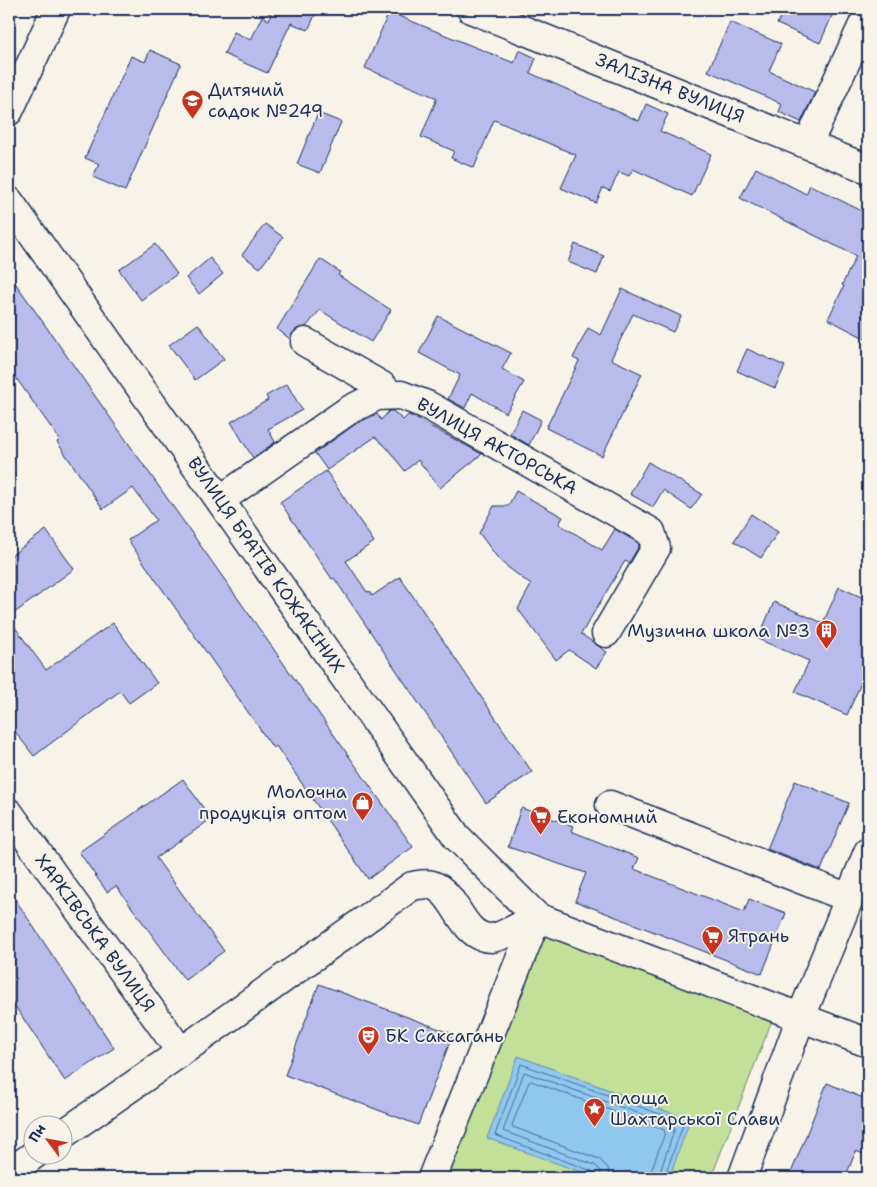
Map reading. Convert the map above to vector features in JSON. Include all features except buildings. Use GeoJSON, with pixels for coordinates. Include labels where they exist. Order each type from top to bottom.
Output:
{"type":"FeatureCollection","features":[{"type":"Feature","properties":{"kind":"street"},"geometry":{"type":"LineString","coordinates":[[9,111],[56,9]]}},
{"type":"Feature","properties":{"kind":"street","name":"ЗАЛІЗНА ВУЛИЦЯ"},"geometry":{"type":"LineString","coordinates":[[471,9],[868,169]]}},
{"type":"Feature","properties":{"kind":"street"},"geometry":{"type":"LineString","coordinates":[[808,144],[868,14]]}},
{"type":"Feature","properties":{"kind":"street","name":"ВУЛИЦЯ БРАТІВ КОЖАКІНИХ"},"geometry":{"type":"LineString","coordinates":[[9,200],[457,837],[537,918]]}},
{"type":"Feature","properties":{"kind":"street"},"geometry":{"type":"LineString","coordinates":[[305,342],[382,386],[391,395]]}},
{"type":"Feature","properties":{"kind":"street","name":"ВУЛИЦЯ АКТОРСЬКА"},"geometry":{"type":"LineString","coordinates":[[220,500],[349,410],[377,396],[401,395],[427,405],[651,532],[656,548],[606,633]]}},
{"type":"Feature","properties":{"kind":"street"},"geometry":{"type":"LineString","coordinates":[[610,805],[849,898]]}},
{"type":"Feature","properties":{"kind":"street","name":"ХАРКІВСЬКА ВУЛИЦЯ"},"geometry":{"type":"LineString","coordinates":[[9,813],[181,1052]]}},
{"type":"Feature","properties":{"kind":"street"},"geometry":{"type":"LineString","coordinates":[[742,1178],[801,1017],[868,852]]}},
{"type":"Feature","properties":{"kind":"street"},"geometry":{"type":"LineString","coordinates":[[72,1128],[412,886],[424,884],[442,891],[471,929],[479,935],[491,938],[504,934],[537,918],[868,1043]]}},
{"type":"Feature","properties":{"kind":"street"},"geometry":{"type":"LineString","coordinates":[[432,1178],[537,918]]}},
{"type":"Feature","properties":{"kind":"street"},"geometry":{"type":"LineString","coordinates":[[9,1173],[22,1164]]}},
{"type":"Feature","properties":{"kind":"green space"},"geometry":{"type":"Polygon","coordinates":[[[539,924],[774,1015],[711,1178],[441,1178],[539,924]]]}},
{"type":"Feature","properties":{"kind":"water"},"geometry":{"type":"Polygon","coordinates":[[[518,1056],[690,1120],[669,1178],[597,1178],[487,1138],[518,1056]]]}},
{"type":"Feature","properties":{"kind":"place","name":"Дитячий садок №249"},"geometry":{"type":"Point","coordinates":[192,119]}},
{"type":"Feature","properties":{"kind":"place","name":"Музична школа №3"},"geometry":{"type":"Point","coordinates":[826,650]}},
{"type":"Feature","properties":{"kind":"place","name":"Молочна продукція оптом"},"geometry":{"type":"Point","coordinates":[363,821]}},
{"type":"Feature","properties":{"kind":"place","name":"Економний"},"geometry":{"type":"Point","coordinates":[541,836]}},
{"type":"Feature","properties":{"kind":"place","name":"Ятрань"},"geometry":{"type":"Point","coordinates":[712,955]}},
{"type":"Feature","properties":{"kind":"place","name":"БК Саксагань"},"geometry":{"type":"Point","coordinates":[369,1055]}},
{"type":"Feature","properties":{"kind":"place","name":"площа Шахтарської Слави"},"geometry":{"type":"Point","coordinates":[594,1127]}}]}
